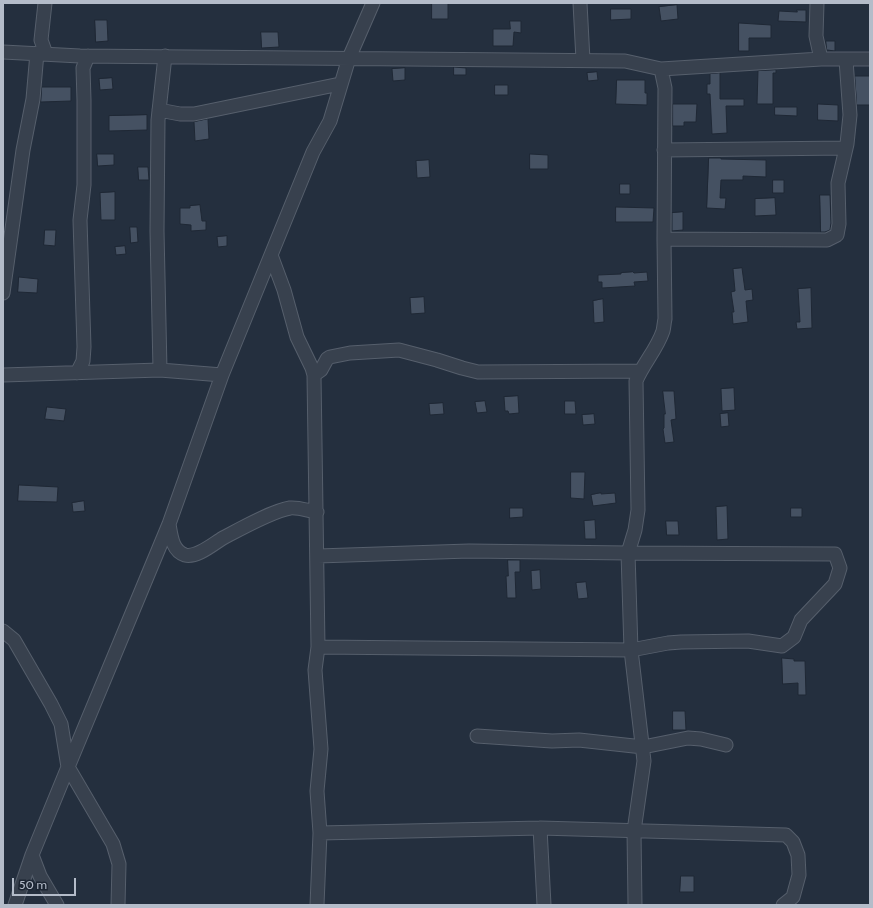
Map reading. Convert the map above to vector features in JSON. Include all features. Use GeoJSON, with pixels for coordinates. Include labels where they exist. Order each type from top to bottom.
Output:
{"type":"FeatureCollection","features":[{"type":"Feature","properties":{"kind":"street"},"geometry":{"type":"LineString","coordinates":[[3,293],[23,150],[33,99],[37,53],[45,3]]}},
{"type":"Feature","properties":{"kind":"street"},"geometry":{"type":"LineString","coordinates":[[15,905],[32,855],[170,524],[222,375],[313,152],[330,121],[349,58],[373,3]]}},
{"type":"Feature","properties":{"kind":"street"},"geometry":{"type":"LineString","coordinates":[[580,3],[583,60]]}},
{"type":"Feature","properties":{"kind":"street"},"geometry":{"type":"LineString","coordinates":[[817,3],[816,36],[821,59]]}},
{"type":"Feature","properties":{"kind":"street"},"geometry":{"type":"LineString","coordinates":[[3,52],[88,56],[625,61],[661,69],[821,59],[870,59]]}},
{"type":"Feature","properties":{"kind":"street"},"geometry":{"type":"LineString","coordinates":[[73,55],[82,68]]}},
{"type":"Feature","properties":{"kind":"street"},"geometry":{"type":"LineString","coordinates":[[77,373],[83,361],[84,347],[80,220],[84,185],[84,100],[82,68],[88,56]]}},
{"type":"Feature","properties":{"kind":"street"},"geometry":{"type":"LineString","coordinates":[[160,370],[157,231],[159,110],[165,56]]}},
{"type":"Feature","properties":{"kind":"street"},"geometry":{"type":"LineString","coordinates":[[664,239],[827,240],[837,235],[839,224],[838,183],[846,148],[850,115],[846,60]]}},
{"type":"Feature","properties":{"kind":"street"},"geometry":{"type":"LineString","coordinates":[[665,88],[678,68]]}},
{"type":"Feature","properties":{"kind":"street"},"geometry":{"type":"LineString","coordinates":[[635,905],[634,831],[644,762],[631,650],[628,553],[635,530],[638,510],[636,381],[640,371],[648,360],[663,331],[665,319],[665,88],[661,69]]}},
{"type":"Feature","properties":{"kind":"street"},"geometry":{"type":"LineString","coordinates":[[159,110],[180,114],[194,114],[340,84]]}},
{"type":"Feature","properties":{"kind":"street"},"geometry":{"type":"LineString","coordinates":[[664,150],[846,148]]}},
{"type":"Feature","properties":{"kind":"street"},"geometry":{"type":"LineString","coordinates":[[271,255],[284,290],[297,337],[314,375],[318,556],[318,647],[315,670],[321,749],[317,791],[320,833],[316,905]]}},
{"type":"Feature","properties":{"kind":"street"},"geometry":{"type":"LineString","coordinates":[[314,375],[321,370],[327,359],[330,357],[350,353],[399,350],[478,372],[640,371]]}},
{"type":"Feature","properties":{"kind":"street"},"geometry":{"type":"LineString","coordinates":[[5,373],[77,373],[160,370],[222,375]]}},
{"type":"Feature","properties":{"kind":"street"},"geometry":{"type":"LineString","coordinates":[[170,524],[172,541],[178,552],[186,555],[197,554],[278,511],[291,508],[317,512]]}},
{"type":"Feature","properties":{"kind":"street"},"geometry":{"type":"LineString","coordinates":[[318,556],[469,551],[835,554],[840,568],[835,584],[801,620],[794,637],[782,646],[748,641],[681,642],[631,650],[318,647]]}},
{"type":"Feature","properties":{"kind":"street"},"geometry":{"type":"LineString","coordinates":[[3,631],[14,640],[51,704],[61,724],[68,767],[113,844],[119,864],[118,905]]}},
{"type":"Feature","properties":{"kind":"street"},"geometry":{"type":"LineString","coordinates":[[477,736],[552,741],[579,740],[643,747],[688,738],[701,739],[726,746]]}},
{"type":"Feature","properties":{"kind":"street"},"geometry":{"type":"LineString","coordinates":[[320,833],[540,828],[786,835],[793,842],[798,855],[799,875],[793,897],[783,905]]}},
{"type":"Feature","properties":{"kind":"street"},"geometry":{"type":"LineString","coordinates":[[540,828],[544,905]]}},
{"type":"Feature","properties":{"kind":"street"},"geometry":{"type":"LineString","coordinates":[[32,855],[40,876],[57,905]]}},
{"type":"Feature","properties":{"kind":"building"},"geometry":{"type":"Polygon","coordinates":[[[432,3],[448,3],[448,19],[432,19],[432,3]]]}},
{"type":"Feature","properties":{"kind":"building"},"geometry":{"type":"Polygon","coordinates":[[[677,5],[678,19],[661,21],[659,7],[677,5]]]}},
{"type":"Feature","properties":{"kind":"building"},"geometry":{"type":"Polygon","coordinates":[[[611,9],[631,9],[631,19],[611,20],[611,9]]]}},
{"type":"Feature","properties":{"kind":"building"},"geometry":{"type":"Polygon","coordinates":[[[797,10],[806,10],[806,22],[778,21],[779,11],[797,12],[797,10]]]}},
{"type":"Feature","properties":{"kind":"building"},"geometry":{"type":"Polygon","coordinates":[[[95,20],[107,20],[108,41],[96,42],[95,20]]]}},
{"type":"Feature","properties":{"kind":"building"},"geometry":{"type":"Polygon","coordinates":[[[510,21],[521,21],[521,33],[514,32],[513,46],[493,46],[493,29],[510,29],[510,21]]]}},
{"type":"Feature","properties":{"kind":"building"},"geometry":{"type":"Polygon","coordinates":[[[739,23],[771,25],[771,38],[749,38],[749,51],[739,51],[739,23]]]}},
{"type":"Feature","properties":{"kind":"building"},"geometry":{"type":"Polygon","coordinates":[[[261,32],[278,32],[279,47],[262,48],[261,32]]]}},
{"type":"Feature","properties":{"kind":"building"},"geometry":{"type":"Polygon","coordinates":[[[826,41],[835,41],[835,51],[827,50],[826,41]]]}},
{"type":"Feature","properties":{"kind":"building"},"geometry":{"type":"Polygon","coordinates":[[[454,67],[466,68],[466,75],[454,75],[454,67]]]}},
{"type":"Feature","properties":{"kind":"building"},"geometry":{"type":"Polygon","coordinates":[[[405,68],[405,80],[393,81],[392,69],[405,68]]]}},
{"type":"Feature","properties":{"kind":"building"},"geometry":{"type":"Polygon","coordinates":[[[776,70],[776,73],[773,73],[773,104],[757,104],[758,71],[776,70]]]}},
{"type":"Feature","properties":{"kind":"building"},"geometry":{"type":"Polygon","coordinates":[[[597,72],[598,80],[588,81],[587,73],[597,72]]]}},
{"type":"Feature","properties":{"kind":"building"},"geometry":{"type":"Polygon","coordinates":[[[720,73],[720,99],[744,99],[744,106],[726,106],[727,133],[712,134],[710,94],[707,94],[707,84],[710,84],[710,74],[720,73]]]}},
{"type":"Feature","properties":{"kind":"building"},"geometry":{"type":"Polygon","coordinates":[[[855,76],[870,76],[870,105],[857,105],[855,76]]]}},
{"type":"Feature","properties":{"kind":"building"},"geometry":{"type":"Polygon","coordinates":[[[112,78],[113,89],[100,90],[99,79],[112,78]]]}},
{"type":"Feature","properties":{"kind":"building"},"geometry":{"type":"Polygon","coordinates":[[[617,80],[645,80],[647,105],[616,104],[617,80]]]}},
{"type":"Feature","properties":{"kind":"building"},"geometry":{"type":"Polygon","coordinates":[[[495,85],[508,85],[508,95],[495,95],[495,85]]]}},
{"type":"Feature","properties":{"kind":"building"},"geometry":{"type":"Polygon","coordinates":[[[42,87],[71,87],[71,101],[41,102],[42,87]]]}},
{"type":"Feature","properties":{"kind":"building"},"geometry":{"type":"Polygon","coordinates":[[[673,104],[697,104],[696,122],[684,122],[684,126],[673,126],[673,104]]]}},
{"type":"Feature","properties":{"kind":"building"},"geometry":{"type":"Polygon","coordinates":[[[818,104],[838,105],[838,121],[818,120],[818,104]]]}},
{"type":"Feature","properties":{"kind":"building"},"geometry":{"type":"Polygon","coordinates":[[[775,107],[797,107],[797,116],[775,115],[775,107]]]}},
{"type":"Feature","properties":{"kind":"building"},"geometry":{"type":"Polygon","coordinates":[[[147,115],[147,130],[109,131],[109,116],[147,115]]]}},
{"type":"Feature","properties":{"kind":"building"},"geometry":{"type":"Polygon","coordinates":[[[208,119],[209,139],[195,141],[194,122],[208,119]]]}},
{"type":"Feature","properties":{"kind":"building"},"geometry":{"type":"Polygon","coordinates":[[[97,154],[114,154],[114,165],[98,166],[97,154]]]}},
{"type":"Feature","properties":{"kind":"building"},"geometry":{"type":"Polygon","coordinates":[[[530,154],[548,155],[548,169],[530,169],[530,154]]]}},
{"type":"Feature","properties":{"kind":"building"},"geometry":{"type":"Polygon","coordinates":[[[709,158],[766,160],[766,177],[743,176],[743,180],[721,180],[720,198],[726,198],[725,209],[707,208],[709,158]]]}},
{"type":"Feature","properties":{"kind":"building"},"geometry":{"type":"Polygon","coordinates":[[[429,160],[430,177],[417,178],[416,161],[429,160]]]}},
{"type":"Feature","properties":{"kind":"building"},"geometry":{"type":"Polygon","coordinates":[[[138,167],[148,167],[149,180],[139,180],[138,167]]]}},
{"type":"Feature","properties":{"kind":"building"},"geometry":{"type":"Polygon","coordinates":[[[773,180],[784,180],[784,193],[773,193],[773,180]]]}},
{"type":"Feature","properties":{"kind":"building"},"geometry":{"type":"Polygon","coordinates":[[[620,184],[630,184],[630,194],[620,194],[620,184]]]}},
{"type":"Feature","properties":{"kind":"building"},"geometry":{"type":"Polygon","coordinates":[[[115,192],[115,220],[101,220],[100,193],[115,192]]]}},
{"type":"Feature","properties":{"kind":"building"},"geometry":{"type":"Polygon","coordinates":[[[820,195],[830,195],[831,223],[830,230],[825,232],[821,232],[820,195]]]}},
{"type":"Feature","properties":{"kind":"building"},"geometry":{"type":"Polygon","coordinates":[[[775,198],[776,215],[755,216],[755,199],[775,198]]]}},
{"type":"Feature","properties":{"kind":"building"},"geometry":{"type":"Polygon","coordinates":[[[200,205],[202,221],[206,221],[206,230],[191,231],[191,225],[180,224],[180,208],[190,208],[190,206],[200,205]]]}},
{"type":"Feature","properties":{"kind":"building"},"geometry":{"type":"Polygon","coordinates":[[[616,207],[654,208],[653,222],[616,222],[616,207]]]}},
{"type":"Feature","properties":{"kind":"building"},"geometry":{"type":"Polygon","coordinates":[[[683,212],[683,230],[672,231],[672,213],[683,212]]]}},
{"type":"Feature","properties":{"kind":"building"},"geometry":{"type":"Polygon","coordinates":[[[130,227],[137,227],[138,242],[131,243],[130,227]]]}},
{"type":"Feature","properties":{"kind":"building"},"geometry":{"type":"Polygon","coordinates":[[[45,230],[56,230],[55,246],[44,245],[45,230]]]}},
{"type":"Feature","properties":{"kind":"building"},"geometry":{"type":"Polygon","coordinates":[[[227,236],[227,246],[218,247],[217,237],[227,236]]]}},
{"type":"Feature","properties":{"kind":"building"},"geometry":{"type":"Polygon","coordinates":[[[125,246],[126,254],[116,255],[115,247],[125,246]]]}},
{"type":"Feature","properties":{"kind":"building"},"geometry":{"type":"Polygon","coordinates":[[[742,268],[745,290],[752,289],[753,300],[746,301],[748,322],[733,324],[732,312],[734,312],[731,292],[735,291],[733,269],[742,268]]]}},
{"type":"Feature","properties":{"kind":"building"},"geometry":{"type":"Polygon","coordinates":[[[647,272],[648,281],[634,282],[635,286],[602,288],[602,282],[598,282],[598,275],[647,272]]]}},
{"type":"Feature","properties":{"kind":"building"},"geometry":{"type":"Polygon","coordinates":[[[19,277],[38,279],[37,293],[18,292],[19,277]]]}},
{"type":"Feature","properties":{"kind":"building"},"geometry":{"type":"Polygon","coordinates":[[[811,288],[812,328],[797,329],[796,322],[800,322],[798,289],[811,288]]]}},
{"type":"Feature","properties":{"kind":"building"},"geometry":{"type":"Polygon","coordinates":[[[424,297],[425,313],[411,314],[410,298],[424,297]]]}},
{"type":"Feature","properties":{"kind":"building"},"geometry":{"type":"Polygon","coordinates":[[[603,299],[604,322],[594,323],[593,301],[603,299]]]}},
{"type":"Feature","properties":{"kind":"building"},"geometry":{"type":"Polygon","coordinates":[[[734,388],[735,410],[722,411],[721,389],[734,388]]]}},
{"type":"Feature","properties":{"kind":"building"},"geometry":{"type":"Polygon","coordinates":[[[663,391],[674,391],[676,419],[671,420],[674,442],[665,443],[663,429],[665,414],[663,391]]]}},
{"type":"Feature","properties":{"kind":"building"},"geometry":{"type":"Polygon","coordinates":[[[518,396],[519,413],[509,414],[508,411],[505,411],[504,397],[518,396]]]}},
{"type":"Feature","properties":{"kind":"building"},"geometry":{"type":"Polygon","coordinates":[[[485,401],[487,412],[477,413],[475,402],[485,401]]]}},
{"type":"Feature","properties":{"kind":"building"},"geometry":{"type":"Polygon","coordinates":[[[565,401],[575,401],[576,414],[565,414],[565,401]]]}},
{"type":"Feature","properties":{"kind":"building"},"geometry":{"type":"Polygon","coordinates":[[[443,403],[444,414],[430,415],[429,404],[443,403]]]}},
{"type":"Feature","properties":{"kind":"building"},"geometry":{"type":"Polygon","coordinates":[[[47,407],[66,409],[64,421],[45,419],[47,407]]]}},
{"type":"Feature","properties":{"kind":"building"},"geometry":{"type":"Polygon","coordinates":[[[728,413],[729,426],[721,427],[720,414],[728,413]]]}},
{"type":"Feature","properties":{"kind":"building"},"geometry":{"type":"Polygon","coordinates":[[[594,414],[595,424],[583,425],[582,415],[594,414]]]}},
{"type":"Feature","properties":{"kind":"building"},"geometry":{"type":"Polygon","coordinates":[[[571,472],[585,472],[584,499],[571,498],[571,472]]]}},
{"type":"Feature","properties":{"kind":"building"},"geometry":{"type":"Polygon","coordinates":[[[19,485],[58,487],[57,502],[18,501],[19,485]]]}},
{"type":"Feature","properties":{"kind":"building"},"geometry":{"type":"Polygon","coordinates":[[[615,493],[616,503],[593,506],[591,495],[615,493]]]}},
{"type":"Feature","properties":{"kind":"building"},"geometry":{"type":"Polygon","coordinates":[[[84,501],[85,511],[73,512],[72,503],[84,501]]]}},
{"type":"Feature","properties":{"kind":"building"},"geometry":{"type":"Polygon","coordinates":[[[727,506],[728,539],[717,540],[716,507],[727,506]]]}},
{"type":"Feature","properties":{"kind":"building"},"geometry":{"type":"Polygon","coordinates":[[[510,508],[523,508],[523,517],[510,518],[510,508]]]}},
{"type":"Feature","properties":{"kind":"building"},"geometry":{"type":"Polygon","coordinates":[[[791,508],[802,508],[802,517],[791,517],[791,508]]]}},
{"type":"Feature","properties":{"kind":"building"},"geometry":{"type":"Polygon","coordinates":[[[595,520],[596,539],[585,539],[584,521],[595,520]]]}},
{"type":"Feature","properties":{"kind":"building"},"geometry":{"type":"Polygon","coordinates":[[[666,521],[678,521],[679,535],[667,535],[666,521]]]}},
{"type":"Feature","properties":{"kind":"building"},"geometry":{"type":"Polygon","coordinates":[[[508,560],[520,560],[520,572],[515,572],[516,598],[507,598],[506,576],[508,576],[508,560]]]}},
{"type":"Feature","properties":{"kind":"building"},"geometry":{"type":"Polygon","coordinates":[[[540,570],[541,589],[532,590],[531,571],[540,570]]]}},
{"type":"Feature","properties":{"kind":"building"},"geometry":{"type":"Polygon","coordinates":[[[586,582],[588,598],[578,599],[576,583],[586,582]]]}},
{"type":"Feature","properties":{"kind":"building"},"geometry":{"type":"Polygon","coordinates":[[[782,658],[794,659],[794,661],[805,661],[806,695],[798,695],[798,683],[783,684],[782,658]]]}},
{"type":"Feature","properties":{"kind":"building"},"geometry":{"type":"Polygon","coordinates":[[[673,711],[685,711],[686,730],[673,730],[673,711]]]}},
{"type":"Feature","properties":{"kind":"building"},"geometry":{"type":"Polygon","coordinates":[[[681,876],[694,876],[694,892],[680,892],[681,876]]]}}]}
